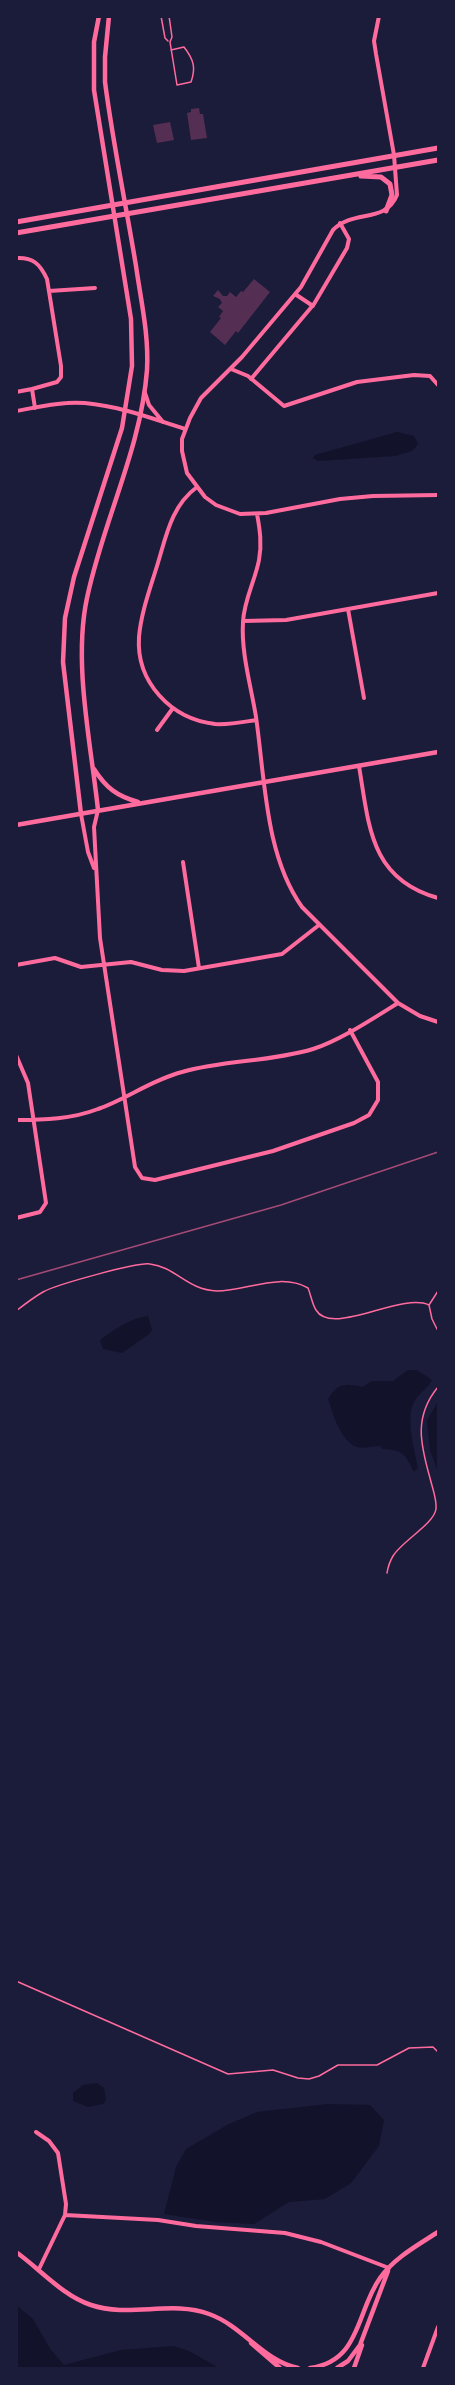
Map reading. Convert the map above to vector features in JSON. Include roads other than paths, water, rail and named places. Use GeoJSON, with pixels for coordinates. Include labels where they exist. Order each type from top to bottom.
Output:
{"type":"FeatureCollection","features":[{"type":"Feature","properties":{"kind":"main road"},"geometry":{"type":"LineString","coordinates":[[16,222],[438,148]]}},
{"type":"Feature","properties":{"kind":"main road"},"geometry":{"type":"LineString","coordinates":[[16,233],[438,160]]}},
{"type":"Feature","properties":{"kind":"main road"},"geometry":{"type":"LineString","coordinates":[[350,176],[381,177],[388,182],[392,195],[386,211]]}},
{"type":"Feature","properties":{"kind":"street"},"geometry":{"type":"LineString","coordinates":[[95,871],[88,852],[81,814],[63,662],[65,618],[74,577],[126,412],[132,366],[131,319],[94,90],[94,42],[99,16]]}},
{"type":"Feature","properties":{"kind":"street"},"geometry":{"type":"LineString","coordinates":[[109,16],[105,82],[145,317],[147,369],[141,416],[95,568],[82,627],[82,667],[98,810],[94,826],[97,852],[95,871],[104,965],[135,1167],[142,1178],[155,1180],[273,1151],[362,1120],[374,1108],[379,1091],[374,1074],[350,1030]]}},
{"type":"Feature","properties":{"kind":"street"},"geometry":{"type":"LineString","coordinates":[[379,16],[374,41],[394,155],[397,195],[386,211],[340,223],[327,239],[295,294],[231,369],[201,398],[185,429],[182,451],[187,472],[206,497],[227,510],[240,514],[257,514],[360,497],[438,495]]}},
{"type":"Feature","properties":{"kind":"street"},"geometry":{"type":"LineString","coordinates":[[252,379],[313,306],[347,248],[349,239],[340,223]]}},
{"type":"Feature","properties":{"kind":"street"},"geometry":{"type":"LineString","coordinates":[[16,258],[30,258],[41,266],[49,291],[62,373],[57,382],[16,392]]}},
{"type":"Feature","properties":{"kind":"street"},"geometry":{"type":"LineString","coordinates":[[49,291],[95,288]]}},
{"type":"Feature","properties":{"kind":"street"},"geometry":{"type":"LineString","coordinates":[[295,294],[313,306]]}},
{"type":"Feature","properties":{"kind":"street"},"geometry":{"type":"LineString","coordinates":[[231,369],[252,379],[284,406],[357,382],[414,375],[430,376],[438,385]]}},
{"type":"Feature","properties":{"kind":"street"},"geometry":{"type":"LineString","coordinates":[[32,389],[35,408]]}},
{"type":"Feature","properties":{"kind":"street"},"geometry":{"type":"LineString","coordinates":[[144,392],[149,405],[164,422]]}},
{"type":"Feature","properties":{"kind":"street"},"geometry":{"type":"LineString","coordinates":[[16,411],[80,403],[126,412],[185,429]]}},
{"type":"Feature","properties":{"kind":"street"},"geometry":{"type":"LineString","coordinates":[[197,487],[187,494],[175,511],[149,593],[139,636],[142,666],[156,692],[173,708],[191,718],[215,724],[256,720]]}},
{"type":"Feature","properties":{"kind":"street"},"geometry":{"type":"LineString","coordinates":[[257,514],[261,544],[259,561],[244,607],[243,621],[245,649],[265,782],[280,865],[293,894],[319,926],[398,1003],[420,1016],[438,1022]]}},
{"type":"Feature","properties":{"kind":"street"},"geometry":{"type":"LineString","coordinates":[[243,621],[272,622],[438,593]]}},
{"type":"Feature","properties":{"kind":"street"},"geometry":{"type":"LineString","coordinates":[[348,609],[364,698]]}},
{"type":"Feature","properties":{"kind":"street"},"geometry":{"type":"LineString","coordinates":[[157,730],[173,708]]}},
{"type":"Feature","properties":{"kind":"street"},"geometry":{"type":"LineString","coordinates":[[16,825],[438,752]]}},
{"type":"Feature","properties":{"kind":"street"},"geometry":{"type":"LineString","coordinates":[[359,766],[371,833],[381,858],[398,879],[412,888],[438,898]]}},
{"type":"Feature","properties":{"kind":"street"},"geometry":{"type":"LineString","coordinates":[[93,768],[107,788],[120,797],[141,803]]}},
{"type":"Feature","properties":{"kind":"street"},"geometry":{"type":"LineString","coordinates":[[183,862],[199,968]]}},
{"type":"Feature","properties":{"kind":"street"},"geometry":{"type":"LineString","coordinates":[[16,965],[55,958],[81,968],[130,962],[173,972],[282,954],[292,949],[319,926]]}},
{"type":"Feature","properties":{"kind":"street"},"geometry":{"type":"LineString","coordinates":[[16,1120],[81,1115],[143,1086],[182,1072],[313,1049],[398,1003]]}},
{"type":"Feature","properties":{"kind":"street"},"geometry":{"type":"LineString","coordinates":[[16,1055],[25,1074],[46,1197],[46,1203],[40,1212],[16,1218]]}},
{"type":"Feature","properties":{"kind":"street"},"geometry":{"type":"LineString","coordinates":[[36,2132],[49,2141],[58,2152],[66,2204],[65,2215],[39,2269]]}},
{"type":"Feature","properties":{"kind":"street"},"geometry":{"type":"LineString","coordinates":[[65,2215],[158,2220],[196,2226],[285,2233],[321,2242],[389,2268]]}},
{"type":"Feature","properties":{"kind":"street"},"geometry":{"type":"LineString","coordinates":[[327,2366],[350,2344],[375,2286],[389,2268],[403,2255],[438,2232]]}},
{"type":"Feature","properties":{"kind":"street"},"geometry":{"type":"LineString","coordinates":[[16,2252],[72,2296],[92,2306],[120,2309],[195,2310],[221,2319],[280,2363],[298,2368]]}},
{"type":"Feature","properties":{"kind":"street"},"geometry":{"type":"LineString","coordinates":[[354,2368],[389,2268]]}},
{"type":"Feature","properties":{"kind":"street"},"geometry":{"type":"LineString","coordinates":[[423,2368],[438,2327]]}},
{"type":"Feature","properties":{"kind":"street"},"geometry":{"type":"LineString","coordinates":[[310,2368],[327,2366],[335,2368],[354,2354],[365,2334]]}},
{"type":"Feature","properties":{"kind":"street"},"geometry":{"type":"LineString","coordinates":[[249,2341],[256,2350],[280,2368]]}},
{"type":"Feature","properties":{"kind":"lane"},"geometry":{"type":"LineString","coordinates":[[161,16],[165,38],[170,42]]}},
{"type":"Feature","properties":{"kind":"lane"},"geometry":{"type":"LineString","coordinates":[[169,16],[172,37],[170,42],[171,50],[177,85],[191,82],[195,64],[192,57],[184,47],[171,50]]}},
{"type":"Feature","properties":{"kind":"railway"},"geometry":{"type":"LineString","coordinates":[[16,1280],[281,1205],[438,1152]]}}]}
